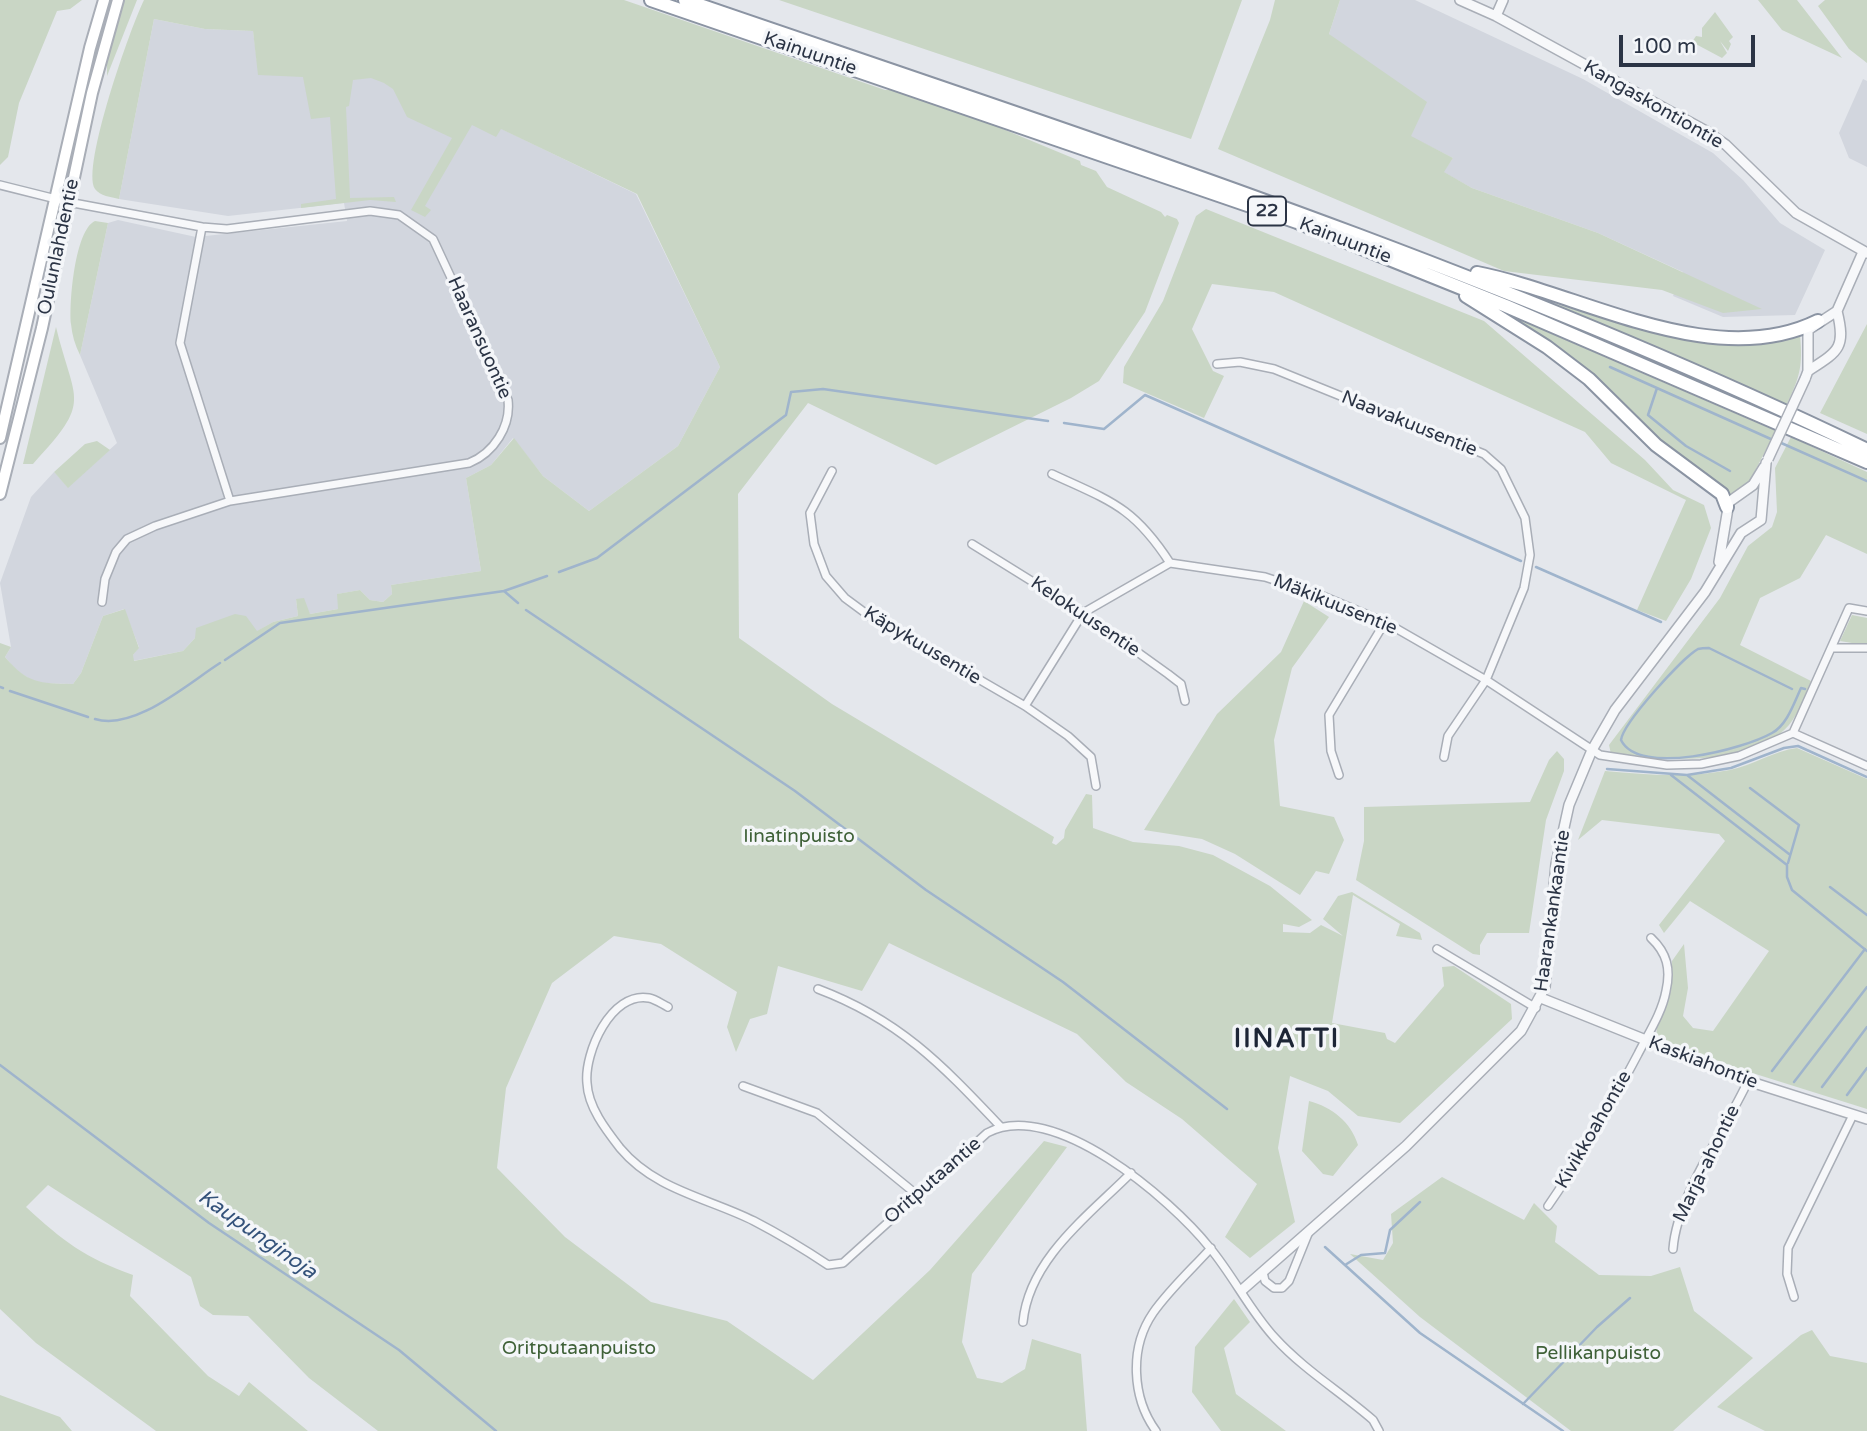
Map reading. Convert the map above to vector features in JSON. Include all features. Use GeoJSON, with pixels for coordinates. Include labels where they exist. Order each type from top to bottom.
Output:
{"type":"FeatureCollection","features":[{"type":"Feature","properties":{"kind":"highway","name":"Kainuuntie"},"geometry":{"type":"LineString","coordinates":[[652,0],[1174,178],[1438,272],[1508,291],[1867,450]]}},
{"type":"Feature","properties":{"kind":"highway","name":"Kainuuntie"},"geometry":{"type":"LineString","coordinates":[[685,0],[1187,171],[1438,272],[1867,462]]}},
{"type":"Feature","properties":{"kind":"highway"},"geometry":{"type":"LineString","coordinates":[[1438,272],[1495,277],[1609,315],[1678,330],[1739,338],[1766,338],[1794,333],[1818,321]]}},
{"type":"Feature","properties":{"kind":"highway"},"geometry":{"type":"LineString","coordinates":[[1438,272],[1589,379],[1656,445],[1722,494],[1728,512]]}},
{"type":"Feature","properties":{"kind":"main road","name":"Oulunlahdentie"},"geometry":{"type":"LineString","coordinates":[[0,438],[104,0]]}},
{"type":"Feature","properties":{"kind":"main road","name":"Oulunlahdentie"},"geometry":{"type":"LineString","coordinates":[[0,494],[30,376],[92,93],[118,0]]}},
{"type":"Feature","properties":{"kind":"street","name":"Kangaskontiontie"},"geometry":{"type":"LineString","coordinates":[[1460,0],[1496,16],[1706,131],[1753,170],[1796,213],[1865,253]]}},
{"type":"Feature","properties":{"kind":"street"},"geometry":{"type":"LineString","coordinates":[[1496,16],[1503,0]]}},
{"type":"Feature","properties":{"kind":"street","name":"Haaransuontie"},"geometry":{"type":"LineString","coordinates":[[0,185],[68,202],[202,227],[227,229],[370,211],[385,211],[411,221],[433,239],[506,391],[509,408],[506,425],[480,459],[469,463],[230,501],[127,538],[110,563],[102,602]]}},
{"type":"Feature","properties":{"kind":"street"},"geometry":{"type":"LineString","coordinates":[[202,227],[180,343],[230,501]]}},
{"type":"Feature","properties":{"kind":"street"},"geometry":{"type":"LineString","coordinates":[[1818,321],[1837,311],[1865,253]]}},
{"type":"Feature","properties":{"kind":"street"},"geometry":{"type":"LineString","coordinates":[[1837,311],[1841,329]]}},
{"type":"Feature","properties":{"kind":"street"},"geometry":{"type":"LineString","coordinates":[[1818,321],[1831,320],[1841,329]]}},
{"type":"Feature","properties":{"kind":"street","name":"Haarankankaantie"},"geometry":{"type":"LineString","coordinates":[[1716,574],[1728,512],[1734,497],[1753,485],[1767,461],[1806,375],[1808,330],[1818,321]]}},
{"type":"Feature","properties":{"kind":"street","name":"Haarankankaantie"},"geometry":{"type":"LineString","coordinates":[[1806,375],[1838,348],[1843,338],[1841,329]]}},
{"type":"Feature","properties":{"kind":"street","name":"Naavakuusentie"},"geometry":{"type":"LineString","coordinates":[[1217,365],[1240,362],[1274,369],[1484,454],[1502,469],[1525,518],[1530,555],[1524,588],[1486,680],[1448,736],[1444,757]]}},
{"type":"Feature","properties":{"kind":"street","name":"Haarankankaantie"},"geometry":{"type":"LineString","coordinates":[[1242,1290],[1406,1146],[1511,1044],[1536,1008],[1548,976],[1556,864],[1569,806],[1592,750],[1615,710],[1705,592],[1747,527],[1757,524],[1763,516],[1767,461]]}},
{"type":"Feature","properties":{"kind":"street","name":"Käpykuusentie"},"geometry":{"type":"LineString","coordinates":[[832,471],[810,513],[814,544],[826,576],[845,598],[868,615],[1025,706],[1091,757],[1097,786]]}},
{"type":"Feature","properties":{"kind":"street"},"geometry":{"type":"LineString","coordinates":[[1025,706],[1083,613],[1170,563],[1151,534],[1124,508],[1052,474]]}},
{"type":"Feature","properties":{"kind":"street"},"geometry":{"type":"LineString","coordinates":[[1728,512],[1739,526],[1747,527]]}},
{"type":"Feature","properties":{"kind":"street","name":"Kelokuusentie"},"geometry":{"type":"LineString","coordinates":[[972,544],[1083,613],[1181,684],[1185,701]]}},
{"type":"Feature","properties":{"kind":"street","name":"Mäkikuusentie"},"geometry":{"type":"LineString","coordinates":[[1170,563],[1265,577],[1385,622],[1486,680],[1600,755],[1667,765],[1701,764],[1739,756],[1793,733]]}},
{"type":"Feature","properties":{"kind":"street"},"geometry":{"type":"LineString","coordinates":[[1867,611],[1849,608],[1793,733],[1867,766]]}},
{"type":"Feature","properties":{"kind":"street"},"geometry":{"type":"LineString","coordinates":[[1339,775],[1331,751],[1329,715],[1385,622]]}},
{"type":"Feature","properties":{"kind":"street"},"geometry":{"type":"LineString","coordinates":[[1832,648],[1867,648]]}},
{"type":"Feature","properties":{"kind":"street","name":"Kivikkoahontie"},"geometry":{"type":"LineString","coordinates":[[1548,1206],[1585,1153],[1662,1005],[1668,978],[1665,955],[1651,938]]}},
{"type":"Feature","properties":{"kind":"street"},"geometry":{"type":"LineString","coordinates":[[1437,949],[1536,1008]]}},
{"type":"Feature","properties":{"kind":"street"},"geometry":{"type":"LineString","coordinates":[[818,989],[856,1003],[912,1039],[1000,1126]]}},
{"type":"Feature","properties":{"kind":"street","name":"Oritputaantie"},"geometry":{"type":"LineString","coordinates":[[668,1007],[647,997],[627,1002],[602,1026],[592,1043],[588,1059],[587,1084],[596,1113],[618,1145],[651,1176],[753,1221],[828,1265],[835,1266],[842,1263],[987,1133],[1000,1126],[1024,1126],[1051,1132],[1091,1148],[1131,1173],[1170,1204],[1211,1248],[1242,1290],[1257,1319],[1281,1345],[1373,1419],[1379,1431]]}},
{"type":"Feature","properties":{"kind":"street","name":"Kaskiahontie"},"geometry":{"type":"LineString","coordinates":[[1541,998],[1748,1081],[1867,1119]]}},
{"type":"Feature","properties":{"kind":"street","name":"Marja-ahontie"},"geometry":{"type":"LineString","coordinates":[[1673,1249],[1674,1233],[1693,1189],[1748,1081]]}},
{"type":"Feature","properties":{"kind":"street"},"geometry":{"type":"LineString","coordinates":[[743,1086],[817,1112],[916,1194]]}},
{"type":"Feature","properties":{"kind":"street"},"geometry":{"type":"LineString","coordinates":[[1794,1297],[1787,1274],[1788,1248],[1853,1115]]}},
{"type":"Feature","properties":{"kind":"street"},"geometry":{"type":"LineString","coordinates":[[1023,1322],[1026,1297],[1055,1249],[1131,1173]]}},
{"type":"Feature","properties":{"kind":"street"},"geometry":{"type":"LineString","coordinates":[[1263,1272],[1265,1281],[1274,1288],[1282,1288],[1289,1280],[1309,1233]]}},
{"type":"Feature","properties":{"kind":"street"},"geometry":{"type":"LineString","coordinates":[[1156,1431],[1143,1412],[1136,1379],[1137,1349],[1152,1314],[1211,1248]]}},
{"type":"Feature","properties":{"kind":"shaded area"},"geometry":{"type":"Polygon","coordinates":[[[1340,0],[1415,0],[1583,79],[1713,153],[1743,180],[1780,223],[1825,250],[1795,315],[1723,317],[1673,296],[1683,272],[1598,233],[1472,188],[1443,172],[1453,158],[1411,137],[1329,34],[1340,0]]]}},
{"type":"Feature","properties":{"kind":"shaded area"},"geometry":{"type":"Polygon","coordinates":[[[154,19],[205,29],[253,31],[259,75],[378,69],[636,194],[720,367],[678,446],[589,511],[543,476],[513,438],[491,465],[466,478],[481,571],[391,585],[392,594],[383,602],[370,600],[360,590],[338,594],[338,609],[310,614],[296,599],[298,616],[273,622],[256,632],[195,638],[183,651],[133,661],[133,655],[139,647],[124,609],[103,616],[81,673],[73,684],[36,683],[16,670],[5,657],[11,647],[0,583],[31,497],[54,472],[68,487],[117,443],[80,355],[108,223],[118,220],[196,237],[347,221],[344,203],[228,216],[119,199],[154,19]]]}},
{"type":"Feature","properties":{"kind":"shaded area"},"geometry":{"type":"Polygon","coordinates":[[[1863,79],[1867,81],[1867,167],[1849,158],[1839,133],[1863,79]]]}},
{"type":"Feature","properties":{"kind":"green space"},"geometry":{"type":"Polygon","coordinates":[[[0,0],[82,0],[70,9],[57,11],[19,103],[8,157],[0,165],[0,0]]]}},
{"type":"Feature","properties":{"kind":"green space"},"geometry":{"type":"Polygon","coordinates":[[[123,0],[137,0],[107,76],[107,58],[123,0]]]}},
{"type":"Feature","properties":{"kind":"green space"},"geometry":{"type":"Polygon","coordinates":[[[144,0],[624,0],[885,90],[894,90],[974,117],[1080,161],[1081,165],[1096,171],[1107,187],[1161,212],[1165,217],[1167,215],[1177,219],[1179,223],[1145,312],[1099,381],[1071,398],[936,465],[808,403],[738,494],[739,638],[832,704],[1054,837],[1052,843],[1056,845],[1064,838],[1065,830],[1086,794],[1092,795],[1093,828],[1133,842],[1179,846],[1213,855],[1270,886],[1312,920],[1299,927],[1283,924],[1283,932],[1310,933],[1321,925],[1343,936],[1323,919],[1338,896],[1352,892],[1420,933],[1422,940],[1396,936],[1400,924],[1353,895],[1332,1023],[1385,1033],[1387,1039],[1395,1043],[1444,986],[1442,967],[1454,966],[1511,1004],[1512,1019],[1400,1123],[1358,1116],[1328,1091],[1290,1076],[1278,1148],[1295,1222],[1250,1258],[1225,1237],[1257,1184],[1182,1119],[1126,1082],[1077,1034],[889,943],[862,991],[778,966],[767,1014],[750,1019],[736,1052],[727,1027],[737,992],[661,944],[614,936],[552,983],[506,1088],[497,1168],[565,1237],[651,1302],[727,1321],[813,1380],[930,1270],[1044,1141],[1067,1147],[972,1274],[962,1342],[977,1378],[1002,1383],[1025,1369],[1032,1339],[1081,1354],[1087,1431],[378,1431],[309,1378],[248,1316],[213,1315],[200,1306],[191,1277],[48,1185],[26,1207],[75,1247],[101,1262],[133,1275],[130,1296],[208,1376],[239,1396],[249,1382],[308,1431],[156,1431],[36,1343],[0,1309],[0,643],[11,647],[5,657],[28,677],[43,682],[73,684],[81,673],[103,616],[125,609],[139,648],[133,655],[134,661],[183,651],[195,638],[196,628],[235,614],[246,616],[257,631],[273,622],[298,616],[296,599],[304,598],[310,614],[338,609],[337,594],[360,590],[370,600],[383,602],[392,594],[391,585],[481,571],[466,478],[491,465],[514,438],[543,476],[589,511],[678,446],[720,367],[637,194],[501,129],[496,137],[472,125],[425,206],[431,210],[425,217],[411,210],[452,138],[407,117],[393,89],[371,78],[353,80],[349,106],[346,107],[350,198],[394,197],[396,202],[370,200],[301,208],[301,204],[336,199],[330,117],[311,119],[303,77],[258,75],[253,31],[205,29],[154,19],[119,199],[100,193],[95,189],[93,176],[101,126],[119,65],[144,0]]]}},
{"type":"Feature","properties":{"kind":"green space"},"geometry":{"type":"Polygon","coordinates":[[[779,0],[1242,0],[1191,139],[779,0]]]}},
{"type":"Feature","properties":{"kind":"green space"},"geometry":{"type":"Polygon","coordinates":[[[1275,0],[1340,0],[1329,34],[1427,102],[1411,136],[1453,158],[1444,172],[1472,188],[1598,233],[1762,309],[1723,313],[1662,290],[1504,271],[1218,149],[1270,20],[1275,0]]]}},
{"type":"Feature","properties":{"kind":"green space"},"geometry":{"type":"Polygon","coordinates":[[[1758,0],[1797,0],[1842,58],[1782,30],[1758,0]]]}},
{"type":"Feature","properties":{"kind":"green space"},"geometry":{"type":"Polygon","coordinates":[[[1825,0],[1867,0],[1867,63],[1849,49],[1818,6],[1825,0]]]}},
{"type":"Feature","properties":{"kind":"green space"},"geometry":{"type":"Polygon","coordinates":[[[1715,12],[1733,37],[1729,41],[1731,44],[1728,51],[1720,41],[1727,53],[1722,58],[1692,42],[1696,36],[1702,37],[1702,28],[1715,12]]]}},
{"type":"Feature","properties":{"kind":"green space"},"geometry":{"type":"Polygon","coordinates":[[[1206,209],[1484,321],[1645,460],[1673,490],[1704,505],[1711,528],[1691,579],[1666,621],[1637,610],[1686,500],[1611,463],[1585,432],[1274,292],[1212,284],[1192,329],[1213,371],[1224,376],[1204,418],[1123,383],[1124,367],[1163,301],[1196,216],[1206,209]]]}},
{"type":"Feature","properties":{"kind":"green space"},"geometry":{"type":"Polygon","coordinates":[[[95,221],[108,223],[80,355],[71,324],[72,284],[83,238],[88,227],[95,221]]]}},
{"type":"Feature","properties":{"kind":"green space"},"geometry":{"type":"Polygon","coordinates":[[[1550,302],[1640,327],[1711,341],[1775,342],[1800,335],[1801,363],[1797,379],[1786,406],[1550,302]]]}},
{"type":"Feature","properties":{"kind":"green space"},"geometry":{"type":"Polygon","coordinates":[[[1499,311],[1776,431],[1748,484],[1727,496],[1688,468],[1499,311]]]}},
{"type":"Feature","properties":{"kind":"green space"},"geometry":{"type":"Polygon","coordinates":[[[1867,324],[1867,434],[1820,413],[1867,324]]]}},
{"type":"Feature","properties":{"kind":"green space"},"geometry":{"type":"Polygon","coordinates":[[[56,327],[73,387],[72,413],[52,443],[33,464],[23,464],[56,327]]]}},
{"type":"Feature","properties":{"kind":"green space"},"geometry":{"type":"Polygon","coordinates":[[[1791,437],[1867,472],[1867,554],[1826,535],[1800,578],[1760,598],[1740,645],[1811,681],[1796,715],[1773,739],[1753,749],[1730,755],[1680,759],[1611,754],[1609,745],[1720,598],[1748,546],[1772,527],[1777,512],[1775,468],[1791,437]]]}},
{"type":"Feature","properties":{"kind":"green space"},"geometry":{"type":"Polygon","coordinates":[[[97,441],[110,450],[68,488],[54,472],[85,444],[97,441]]]}},
{"type":"Feature","properties":{"kind":"green space"},"geometry":{"type":"Polygon","coordinates":[[[1304,601],[1329,617],[1292,668],[1274,740],[1280,806],[1334,817],[1344,840],[1329,874],[1316,871],[1300,895],[1235,854],[1202,839],[1144,830],[1217,714],[1281,652],[1304,601]]]}},
{"type":"Feature","properties":{"kind":"green space"},"geometry":{"type":"Polygon","coordinates":[[[1852,615],[1867,618],[1867,643],[1864,645],[1840,641],[1852,615]]]}},
{"type":"Feature","properties":{"kind":"green space"},"geometry":{"type":"Polygon","coordinates":[[[1797,748],[1867,779],[1867,1109],[1746,1071],[1656,1038],[1657,1027],[1671,991],[1672,961],[1684,944],[1688,988],[1683,1016],[1693,1028],[1713,1031],[1769,951],[1690,901],[1664,933],[1659,925],[1725,841],[1719,834],[1602,820],[1578,840],[1605,771],[1668,775],[1714,773],[1739,768],[1797,748]]]}},
{"type":"Feature","properties":{"kind":"green space"},"geometry":{"type":"Polygon","coordinates":[[[1557,751],[1564,759],[1564,771],[1546,820],[1529,933],[1487,933],[1480,945],[1480,955],[1473,954],[1356,880],[1364,841],[1364,807],[1530,802],[1549,760],[1557,751]]]}},
{"type":"Feature","properties":{"kind":"green space"},"geometry":{"type":"Polygon","coordinates":[[[1309,1101],[1340,1117],[1351,1129],[1358,1145],[1333,1176],[1323,1174],[1302,1151],[1309,1101]]]}},
{"type":"Feature","properties":{"kind":"green space","name":"Pellikanpuisto"},"geometry":{"type":"Polygon","coordinates":[[[1442,1177],[1524,1220],[1534,1203],[1557,1226],[1555,1242],[1599,1275],[1651,1276],[1680,1267],[1694,1311],[1753,1358],[1673,1431],[1571,1431],[1420,1317],[1350,1254],[1383,1260],[1393,1243],[1391,1214],[1442,1177]]]}},
{"type":"Feature","properties":{"kind":"green space"},"geometry":{"type":"Polygon","coordinates":[[[1234,1299],[1250,1322],[1224,1348],[1236,1394],[1286,1431],[1221,1431],[1192,1392],[1195,1347],[1234,1299]]]}},
{"type":"Feature","properties":{"kind":"green space"},"geometry":{"type":"Polygon","coordinates":[[[1812,1330],[1830,1356],[1867,1363],[1867,1431],[1765,1431],[1717,1407],[1801,1335],[1812,1330]]]}},
{"type":"Feature","properties":{"kind":"green space"},"geometry":{"type":"Polygon","coordinates":[[[0,1395],[60,1417],[72,1431],[0,1431],[0,1395]]]}},
{"type":"Feature","properties":{"kind":"waterway"},"geometry":{"type":"LineString","coordinates":[[1610,367],[1773,440]]}},
{"type":"Feature","properties":{"kind":"waterway"},"geometry":{"type":"LineString","coordinates":[[1657,388],[1648,415],[1686,446],[1730,471]]}},
{"type":"Feature","properties":{"kind":"waterway"},"geometry":{"type":"LineString","coordinates":[[559,572],[597,558],[786,415],[791,392],[823,389],[1048,421]]}},
{"type":"Feature","properties":{"kind":"waterway"},"geometry":{"type":"LineString","coordinates":[[1064,423],[1104,429],[1145,395],[1521,561]]}},
{"type":"Feature","properties":{"kind":"waterway"},"geometry":{"type":"LineString","coordinates":[[1779,442],[1867,481]]}},
{"type":"Feature","properties":{"kind":"waterway"},"geometry":{"type":"LineString","coordinates":[[1536,567],[1661,622]]}},
{"type":"Feature","properties":{"kind":"waterway"},"geometry":{"type":"LineString","coordinates":[[504,591],[547,576]]}},
{"type":"Feature","properties":{"kind":"waterway"},"geometry":{"type":"LineString","coordinates":[[225,660],[280,623],[504,591],[518,603]]}},
{"type":"Feature","properties":{"kind":"waterway"},"geometry":{"type":"LineString","coordinates":[[526,610],[795,791],[926,890],[1063,982],[1227,1109]]}},
{"type":"Feature","properties":{"kind":"waterway"},"geometry":{"type":"LineString","coordinates":[[1792,689],[1709,648],[1698,649],[1654,692],[1632,720],[1621,740],[1632,751],[1648,757],[1693,756],[1739,746],[1772,733],[1782,725],[1801,688],[1805,689]]}},
{"type":"Feature","properties":{"kind":"waterway"},"geometry":{"type":"LineString","coordinates":[[95,719],[111,721],[143,712],[220,663]]}},
{"type":"Feature","properties":{"kind":"waterway"},"geometry":{"type":"LineString","coordinates":[[10,691],[88,717]]}},
{"type":"Feature","properties":{"kind":"waterway"},"geometry":{"type":"LineString","coordinates":[[1607,769],[1687,775],[1731,768],[1784,748],[1798,746],[1867,777]]}},
{"type":"Feature","properties":{"kind":"waterway"},"geometry":{"type":"LineString","coordinates":[[1671,775],[1787,865],[1787,877],[1792,890],[1867,951]]}},
{"type":"Feature","properties":{"kind":"waterway"},"geometry":{"type":"LineString","coordinates":[[1687,775],[1789,854]]}},
{"type":"Feature","properties":{"kind":"waterway"},"geometry":{"type":"LineString","coordinates":[[1750,788],[1799,825],[1788,863]]}},
{"type":"Feature","properties":{"kind":"waterway"},"geometry":{"type":"LineString","coordinates":[[1830,887],[1867,915]]}},
{"type":"Feature","properties":{"kind":"waterway"},"geometry":{"type":"LineString","coordinates":[[1772,1071],[1865,949]]}},
{"type":"Feature","properties":{"kind":"waterway"},"geometry":{"type":"LineString","coordinates":[[1794,1082],[1867,987]]}},
{"type":"Feature","properties":{"kind":"waterway"},"geometry":{"type":"LineString","coordinates":[[1822,1087],[1867,1027]]}},
{"type":"Feature","properties":{"kind":"waterway","name":"Kaupunginoja"},"geometry":{"type":"LineString","coordinates":[[0,1065],[209,1223],[399,1350],[496,1431]]}},
{"type":"Feature","properties":{"kind":"waterway"},"geometry":{"type":"LineString","coordinates":[[1847,1095],[1867,1068]]}},
{"type":"Feature","properties":{"kind":"waterway"},"geometry":{"type":"LineString","coordinates":[[1345,1265],[1361,1255],[1385,1253],[1390,1230],[1420,1202]]}},
{"type":"Feature","properties":{"kind":"waterway"},"geometry":{"type":"LineString","coordinates":[[1325,1247],[1420,1333],[1563,1431]]}},
{"type":"Feature","properties":{"kind":"waterway"},"geometry":{"type":"LineString","coordinates":[[1523,1404],[1597,1327],[1630,1298]]}},
{"type":"Feature","properties":{"kind":"district","name":"IINATTI"},"geometry":{"type":"Point","coordinates":[1287,1040]}},
{"type":"Feature","properties":{"kind":"park label","name":"Iinatinpuisto"},"geometry":{"type":"Point","coordinates":[799,837]}},
{"type":"Feature","properties":{"kind":"park label","name":"Oritputaanpuisto"},"geometry":{"type":"Point","coordinates":[579,1349]}}]}
